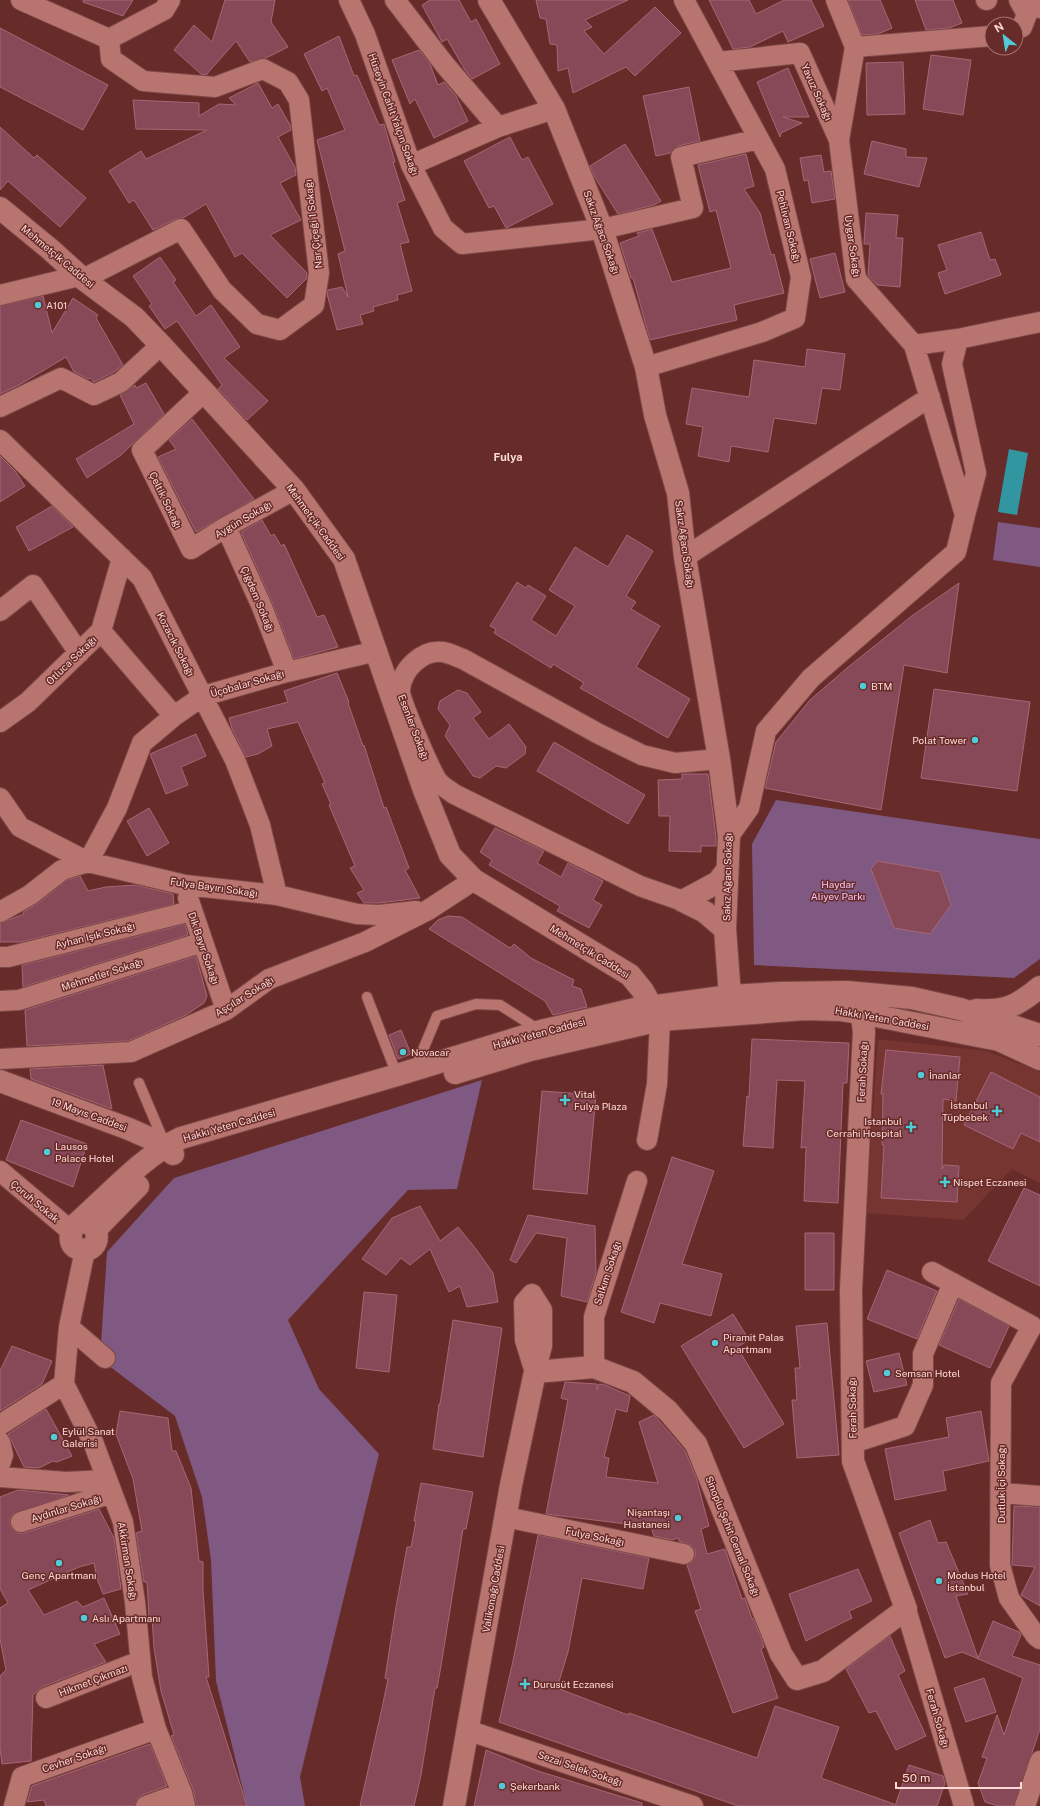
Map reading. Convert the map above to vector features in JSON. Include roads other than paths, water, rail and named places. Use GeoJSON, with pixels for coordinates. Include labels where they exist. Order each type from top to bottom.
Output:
{"type":"FeatureCollection","features":[{"type":"Feature","properties":{"kind":"street"},"geometry":{"type":"LineString","coordinates":[[21,0],[109,39],[164,10],[170,0]]}},
{"type":"Feature","properties":{"kind":"street","name":"Hüseyin Cahit Yalçın Sokağı"},"geometry":{"type":"LineString","coordinates":[[349,0],[365,34],[411,165],[443,228],[462,244],[602,229],[693,208],[681,157],[759,139]]}},
{"type":"Feature","properties":{"kind":"street"},"geometry":{"type":"LineString","coordinates":[[395,0],[445,65],[498,127]]}},
{"type":"Feature","properties":{"kind":"street","name":"Sakız Ağacı Sokağı"},"geometry":{"type":"LineString","coordinates":[[489,0],[554,109],[602,229],[646,367],[655,414],[678,494],[685,557],[719,759],[729,836],[725,929],[730,996]]}},
{"type":"Feature","properties":{"kind":"street","name":"Pehlivan Sokağı"},"geometry":{"type":"LineString","coordinates":[[646,367],[762,332],[795,318],[801,276],[775,169],[684,0]]}},
{"type":"Feature","properties":{"kind":"street"},"geometry":{"type":"LineString","coordinates":[[836,0],[855,47],[984,37]]}},
{"type":"Feature","properties":{"kind":"street"},"geometry":{"type":"LineString","coordinates":[[1019,0],[1027,14],[1024,22]]}},
{"type":"Feature","properties":{"kind":"street"},"geometry":{"type":"LineString","coordinates":[[1037,0],[1040,7]]}},
{"type":"Feature","properties":{"kind":"street","name":"Nar Çiçeği 1 Sokağı"},"geometry":{"type":"LineString","coordinates":[[81,277],[180,229],[222,290],[257,324],[280,330],[314,304],[319,274],[299,100],[288,82],[263,69],[215,87],[143,81],[111,58],[109,39]]}},
{"type":"Feature","properties":{"kind":"street","name":"Uygar Sokağı"},"geometry":{"type":"LineString","coordinates":[[855,47],[840,140],[856,279],[914,345]]}},
{"type":"Feature","properties":{"kind":"street","name":"Yavuz Sokağı"},"geometry":{"type":"LineString","coordinates":[[718,62],[800,53],[840,140]]}},
{"type":"Feature","properties":{"kind":"street"},"geometry":{"type":"LineString","coordinates":[[411,165],[498,127],[554,109]]}},
{"type":"Feature","properties":{"kind":"street","name":"Mehmetçik Caddesi"},"geometry":{"type":"LineString","coordinates":[[0,208],[81,277],[134,317],[294,490],[344,559],[377,651],[431,786],[450,855],[474,880],[538,919],[649,1012]]}},
{"type":"Feature","properties":{"kind":"street"},"geometry":{"type":"LineString","coordinates":[[0,295],[81,277]]}},
{"type":"Feature","properties":{"kind":"street"},"geometry":{"type":"LineString","coordinates":[[966,514],[914,345],[958,339],[1040,322]]}},
{"type":"Feature","properties":{"kind":"street"},"geometry":{"type":"LineString","coordinates":[[729,836],[749,808],[766,731],[811,678],[956,552],[976,473],[952,364],[958,339]]}},
{"type":"Feature","properties":{"kind":"street"},"geometry":{"type":"LineString","coordinates":[[0,407],[61,378],[94,394],[121,382],[161,345]]}},
{"type":"Feature","properties":{"kind":"street","name":"Çeltik Sokağı"},"geometry":{"type":"LineString","coordinates":[[191,549],[142,450],[204,392]]}},
{"type":"Feature","properties":{"kind":"street"},"geometry":{"type":"LineString","coordinates":[[685,557],[930,397]]}},
{"type":"Feature","properties":{"kind":"street","name":"Kozacık Sokağı"},"geometry":{"type":"LineString","coordinates":[[0,440],[142,578],[235,760],[260,825],[277,896]]}},
{"type":"Feature","properties":{"kind":"street","name":"Aygün Sokağı"},"geometry":{"type":"LineString","coordinates":[[191,549],[226,527],[294,490]]}},
{"type":"Feature","properties":{"kind":"street","name":"Çiğdem Sokağı"},"geometry":{"type":"LineString","coordinates":[[226,527],[262,607],[286,672]]}},
{"type":"Feature","properties":{"kind":"street","name":"Otluca Sokağı"},"geometry":{"type":"LineString","coordinates":[[0,722],[28,702],[101,631],[122,558]]}},
{"type":"Feature","properties":{"kind":"street"},"geometry":{"type":"LineString","coordinates":[[0,611],[33,585],[79,653]]}},
{"type":"Feature","properties":{"kind":"street"},"geometry":{"type":"LineString","coordinates":[[101,631],[174,716]]}},
{"type":"Feature","properties":{"kind":"street","name":"Üçobalar Sokağı"},"geometry":{"type":"LineString","coordinates":[[88,862],[117,808],[142,743],[174,716],[203,696],[286,672],[377,651]]}},
{"type":"Feature","properties":{"kind":"street","name":"Esenler Sokağı"},"geometry":{"type":"LineString","coordinates":[[683,901],[640,886],[454,794],[431,786],[424,754],[400,692],[404,676],[412,663],[427,655],[442,652],[463,659],[599,734],[642,755],[675,763],[719,759]]}},
{"type":"Feature","properties":{"kind":"street","name":"Fulya Bayırı Sokağı"},"geometry":{"type":"LineString","coordinates":[[0,798],[20,828],[88,862],[185,885],[277,896],[356,914],[379,915],[428,910]]}},
{"type":"Feature","properties":{"kind":"street"},"geometry":{"type":"LineString","coordinates":[[0,912],[30,895],[62,870],[88,862]]}},
{"type":"Feature","properties":{"kind":"street"},"geometry":{"type":"LineString","coordinates":[[683,901],[718,882],[728,870]]}},
{"type":"Feature","properties":{"kind":"street","name":"Aşçılar Sokağı"},"geometry":{"type":"LineString","coordinates":[[0,1059],[131,1052],[226,1010],[269,979],[364,942],[428,910],[474,880]]}},
{"type":"Feature","properties":{"kind":"street","name":"Dik Bayır Sokağı"},"geometry":{"type":"LineString","coordinates":[[185,885],[191,911],[226,1010]]}},
{"type":"Feature","properties":{"kind":"street"},"geometry":{"type":"LineString","coordinates":[[683,901],[705,912],[725,929]]}},
{"type":"Feature","properties":{"kind":"street","name":"Ayhan Işık Sokağı"},"geometry":{"type":"LineString","coordinates":[[0,957],[8,957],[191,911]]}},
{"type":"Feature","properties":{"kind":"street","name":"Mehmetler Sokağı"},"geometry":{"type":"LineString","coordinates":[[0,1001],[19,1000],[203,942]]}},
{"type":"Feature","properties":{"kind":"street"},"geometry":{"type":"LineString","coordinates":[[960,1009],[997,1011],[1022,1002],[1040,988]]}},
{"type":"Feature","properties":{"kind":"street","name":"Hakkı Yeten Caddesi"},"geometry":{"type":"LineString","coordinates":[[81,1228],[181,1138],[406,1073],[540,1031],[730,996],[780,993],[860,1003],[999,1040],[1040,1059]]}},
{"type":"Feature","properties":{"kind":"street","name":"Hakkı Yeten Caddesi"},"geometry":{"type":"LineString","coordinates":[[169,1150],[186,1149],[365,1101],[649,1012],[805,1009],[841,1010],[860,1003],[912,998],[960,1009],[1040,1035]]}},
{"type":"Feature","properties":{"kind":"street","name":"Ferah Sokağı"},"geometry":{"type":"LineString","coordinates":[[860,1003],[864,1032],[851,1290],[853,1461],[906,1609],[964,1806]]}},
{"type":"Feature","properties":{"kind":"street"},"geometry":{"type":"LineString","coordinates":[[647,1140],[657,1084],[649,1012]]}},
{"type":"Feature","properties":{"kind":"street","name":"19 Mayıs Caddesi"},"geometry":{"type":"LineString","coordinates":[[0,1081],[129,1129],[169,1150]]}},
{"type":"Feature","properties":{"kind":"street","name":"Çoruh Sokak"},"geometry":{"type":"LineString","coordinates":[[0,1171],[81,1228]]}},
{"type":"Feature","properties":{"kind":"street","name":"Salkım Sokağı"},"geometry":{"type":"LineString","coordinates":[[594,1367],[594,1317],[637,1181]]}},
{"type":"Feature","properties":{"kind":"street"},"geometry":{"type":"LineString","coordinates":[[0,1425],[64,1384],[69,1327],[85,1250],[91,1248],[96,1243],[98,1236],[81,1228]]}},
{"type":"Feature","properties":{"kind":"street"},"geometry":{"type":"LineString","coordinates":[[932,1272],[1036,1325]]}},
{"type":"Feature","properties":{"kind":"street"},"geometry":{"type":"LineString","coordinates":[[853,1443],[905,1426],[923,1385],[923,1354],[953,1283]]}},
{"type":"Feature","properties":{"kind":"street","name":"Dutluk İçi Sokağı"},"geometry":{"type":"LineString","coordinates":[[1036,1325],[1001,1383],[1000,1565],[1009,1598],[1036,1636],[1040,1638]]}},
{"type":"Feature","properties":{"kind":"street"},"geometry":{"type":"LineString","coordinates":[[69,1327],[105,1358]]}},
{"type":"Feature","properties":{"kind":"street","name":"Sinoplu Şehit Cemal Sokağı"},"geometry":{"type":"LineString","coordinates":[[535,1372],[594,1367],[633,1382],[668,1411],[696,1444],[781,1654],[797,1679],[823,1672],[906,1609]]}},
{"type":"Feature","properties":{"kind":"street","name":"Valikonağı Caddesi"},"geometry":{"type":"LineString","coordinates":[[454,1806],[506,1517],[535,1372]]}},
{"type":"Feature","properties":{"kind":"street","name":"Akkirman Sokağı"},"geometry":{"type":"LineString","coordinates":[[64,1384],[93,1442],[123,1522],[142,1677],[156,1729],[184,1799]]}},
{"type":"Feature","properties":{"kind":"street"},"geometry":{"type":"LineString","coordinates":[[0,1442],[3,1455],[0,1464]]}},
{"type":"Feature","properties":{"kind":"street"},"geometry":{"type":"LineString","coordinates":[[0,1477],[110,1487]]}},
{"type":"Feature","properties":{"kind":"street","name":"Aydınlar Sokağı"},"geometry":{"type":"LineString","coordinates":[[21,1522],[110,1487]]}},
{"type":"Feature","properties":{"kind":"street"},"geometry":{"type":"LineString","coordinates":[[1001,1493],[1040,1496]]}},
{"type":"Feature","properties":{"kind":"street","name":"Fulya Sokağı"},"geometry":{"type":"LineString","coordinates":[[506,1517],[684,1554]]}},
{"type":"Feature","properties":{"kind":"street","name":"Hikmet Çıkmazı"},"geometry":{"type":"LineString","coordinates":[[46,1698],[140,1661]]}},
{"type":"Feature","properties":{"kind":"street","name":"Cevher Sokağı"},"geometry":{"type":"LineString","coordinates":[[14,1806],[22,1776],[156,1729]]}},
{"type":"Feature","properties":{"kind":"street","name":"Sezai Selek Sokağı"},"geometry":{"type":"LineString","coordinates":[[467,1730],[693,1806]]}},
{"type":"Feature","properties":{"kind":"street"},"geometry":{"type":"LineString","coordinates":[[1025,1806],[1040,1761]]}},
{"type":"Feature","properties":{"kind":"street"},"geometry":{"type":"LineString","coordinates":[[146,1806],[184,1799]]}},
{"type":"Feature","properties":{"kind":"lane"},"geometry":{"type":"LineString","coordinates":[[367,997],[406,1073]]}},
{"type":"Feature","properties":{"kind":"lane"},"geometry":{"type":"LineString","coordinates":[[406,1073],[437,1016],[476,1004],[500,1005],[540,1031]]}},
{"type":"Feature","properties":{"kind":"lane"},"geometry":{"type":"LineString","coordinates":[[139,1083],[169,1150]]}},
{"type":"Feature","properties":{"kind":"water"},"geometry":{"type":"Polygon","coordinates":[[[1009,449],[1028,453],[1017,515],[998,512],[1009,449]]]}},
{"type":"Feature","properties":{"kind":"place","name":"A101"},"geometry":{"type":"Point","coordinates":[38,305]}},
{"type":"Feature","properties":{"kind":"place","name":"BTM"},"geometry":{"type":"Point","coordinates":[863,686]}},
{"type":"Feature","properties":{"kind":"place","name":"Polat Tower"},"geometry":{"type":"Point","coordinates":[975,740]}},
{"type":"Feature","properties":{"kind":"place","name":"Novacar"},"geometry":{"type":"Point","coordinates":[403,1052]}},
{"type":"Feature","properties":{"kind":"place","name":"İnanlar"},"geometry":{"type":"Point","coordinates":[921,1075]}},
{"type":"Feature","properties":{"kind":"place","name":"Vital Fulya Plaza"},"geometry":{"type":"Point","coordinates":[565,1100]}},
{"type":"Feature","properties":{"kind":"place","name":"İstanbul Tüpbebek"},"geometry":{"type":"Point","coordinates":[997,1111]}},
{"type":"Feature","properties":{"kind":"place","name":"Istanbul Cerrahi Hospital"},"geometry":{"type":"Point","coordinates":[911,1127]}},
{"type":"Feature","properties":{"kind":"place","name":"Lausos Palace Hotel"},"geometry":{"type":"Point","coordinates":[47,1152]}},
{"type":"Feature","properties":{"kind":"place","name":"Nispet Eczanesi"},"geometry":{"type":"Point","coordinates":[945,1182]}},
{"type":"Feature","properties":{"kind":"place","name":"Piramit Palas Apartmanı"},"geometry":{"type":"Point","coordinates":[715,1343]}},
{"type":"Feature","properties":{"kind":"place","name":"Semsan Hotel"},"geometry":{"type":"Point","coordinates":[887,1373]}},
{"type":"Feature","properties":{"kind":"place","name":"Eylül Sanat Galerisi"},"geometry":{"type":"Point","coordinates":[54,1437]}},
{"type":"Feature","properties":{"kind":"place","name":"Nişantaşı Hastanesi"},"geometry":{"type":"Point","coordinates":[678,1518]}},
{"type":"Feature","properties":{"kind":"place","name":"Genç Apartmanı"},"geometry":{"type":"Point","coordinates":[59,1563]}},
{"type":"Feature","properties":{"kind":"place","name":"Modus Hotel İstanbul"},"geometry":{"type":"Point","coordinates":[939,1581]}},
{"type":"Feature","properties":{"kind":"place","name":"Aslı Apartmanı"},"geometry":{"type":"Point","coordinates":[84,1618]}},
{"type":"Feature","properties":{"kind":"place","name":"Durusüt Eczanesi"},"geometry":{"type":"Point","coordinates":[525,1684]}},
{"type":"Feature","properties":{"kind":"place","name":"Şekerbank"},"geometry":{"type":"Point","coordinates":[502,1786]}},
{"type":"Feature","properties":{"kind":"district","name":"Fulya"},"geometry":{"type":"Point","coordinates":[508,457]}},
{"type":"Feature","properties":{"kind":"park label","name":"Haydar Aliyev Parkı"},"geometry":{"type":"Point","coordinates":[838,890]}}]}
